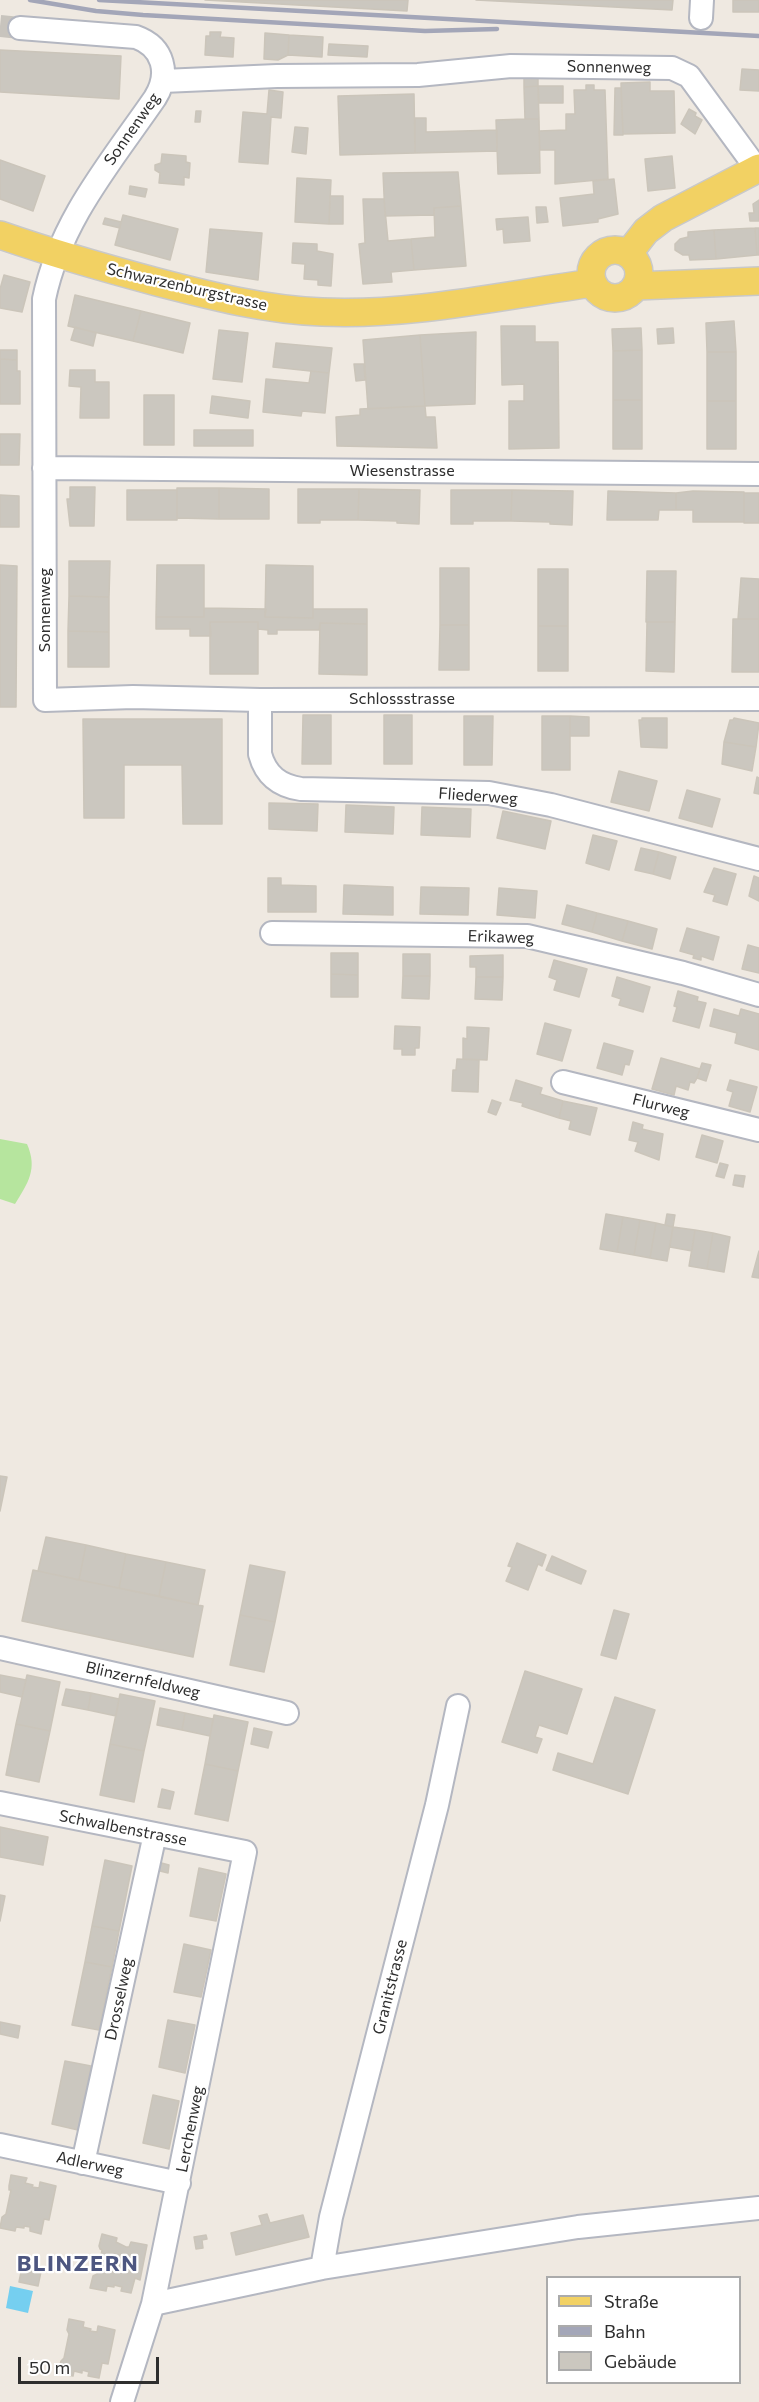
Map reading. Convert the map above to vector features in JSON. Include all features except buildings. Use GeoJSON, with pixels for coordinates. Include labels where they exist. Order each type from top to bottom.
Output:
{"type":"FeatureCollection","features":[{"type":"Feature","properties":{"kind":"main road"},"geometry":{"type":"LineString","coordinates":[[628,254],[646,231],[663,218],[758,169]]}},
{"type":"Feature","properties":{"kind":"main road","name":"Schwarzenburgstrasse"},"geometry":{"type":"LineString","coordinates":[[0,235],[57,254],[234,301],[320,312],[377,312],[593,283]]}},
{"type":"Feature","properties":{"kind":"main road"},"geometry":{"type":"LineString","coordinates":[[616,250],[628,254],[636,262],[639,270],[636,286],[628,295],[612,298],[604,296],[593,283],[592,268],[601,255],[616,250]]}},
{"type":"Feature","properties":{"kind":"main road"},"geometry":{"type":"LineString","coordinates":[[636,286],[759,281]]}},
{"type":"Feature","properties":{"kind":"street"},"geometry":{"type":"LineString","coordinates":[[20,28],[124,36],[142,40],[151,45],[158,54],[163,68],[163,81]]}},
{"type":"Feature","properties":{"kind":"street","name":"Sonnenweg"},"geometry":{"type":"LineString","coordinates":[[45,700],[44,299],[50,270],[84,200],[155,98],[163,81],[268,76],[418,75],[511,66],[672,68],[688,76],[758,169]]}},
{"type":"Feature","properties":{"kind":"street","name":"Wiesenstrasse"},"geometry":{"type":"LineString","coordinates":[[44,468],[759,474]]}},
{"type":"Feature","properties":{"kind":"street","name":"Schlossstrasse"},"geometry":{"type":"LineString","coordinates":[[45,700],[133,697],[260,700],[759,699]]}},
{"type":"Feature","properties":{"kind":"street","name":"Fliederweg"},"geometry":{"type":"LineString","coordinates":[[260,700],[262,763],[273,778],[289,787],[489,793],[519,798],[759,859]]}},
{"type":"Feature","properties":{"kind":"street","name":"Erikaweg"},"geometry":{"type":"LineString","coordinates":[[272,933],[534,936],[683,973],[759,995]]}},
{"type":"Feature","properties":{"kind":"street","name":"Flurweg"},"geometry":{"type":"LineString","coordinates":[[563,1082],[759,1130]]}},
{"type":"Feature","properties":{"kind":"street","name":"Blinzernfeldweg"},"geometry":{"type":"LineString","coordinates":[[0,1648],[287,1713]]}},
{"type":"Feature","properties":{"kind":"street","name":"Granitstrasse"},"geometry":{"type":"LineString","coordinates":[[322,2268],[331,2217],[437,1805],[458,1706]]}},
{"type":"Feature","properties":{"kind":"street","name":"Schwalbenstrasse"},"geometry":{"type":"LineString","coordinates":[[0,1803],[245,1852]]}},
{"type":"Feature","properties":{"kind":"street","name":"Drosselweg"},"geometry":{"type":"LineString","coordinates":[[83,2163],[155,1834]]}},
{"type":"Feature","properties":{"kind":"street","name":"Lerchenweg"},"geometry":{"type":"LineString","coordinates":[[122,2402],[153,2304],[245,1852]]}},
{"type":"Feature","properties":{"kind":"street","name":"Adlerweg"},"geometry":{"type":"LineString","coordinates":[[0,2145],[179,2183]]}},
{"type":"Feature","properties":{"kind":"street"},"geometry":{"type":"LineString","coordinates":[[153,2304],[322,2268],[578,2227],[759,2208]]}},
{"type":"Feature","properties":{"kind":"green space"},"geometry":{"type":"Polygon","coordinates":[[[0,1139],[27,1144],[32,1161],[30,1176],[15,1204],[0,1199],[0,1139]]]}},
{"type":"Feature","properties":{"kind":"water"},"geometry":{"type":"Polygon","coordinates":[[[10,2286],[33,2291],[28,2313],[6,2308],[10,2286]]]}},
{"type":"Feature","properties":{"kind":"tunnel"},"geometry":{"type":"LineString","coordinates":[[0,26],[20,28]]}},
{"type":"Feature","properties":{"kind":"railway"},"geometry":{"type":"LineString","coordinates":[[30,0],[96,11],[143,15],[425,31],[497,29]]}},
{"type":"Feature","properties":{"kind":"railway"},"geometry":{"type":"LineString","coordinates":[[99,0],[759,36]]}},
{"type":"Feature","properties":{"kind":"district","name":"BLINZERN"},"geometry":{"type":"Point","coordinates":[78,2264]}}]}
